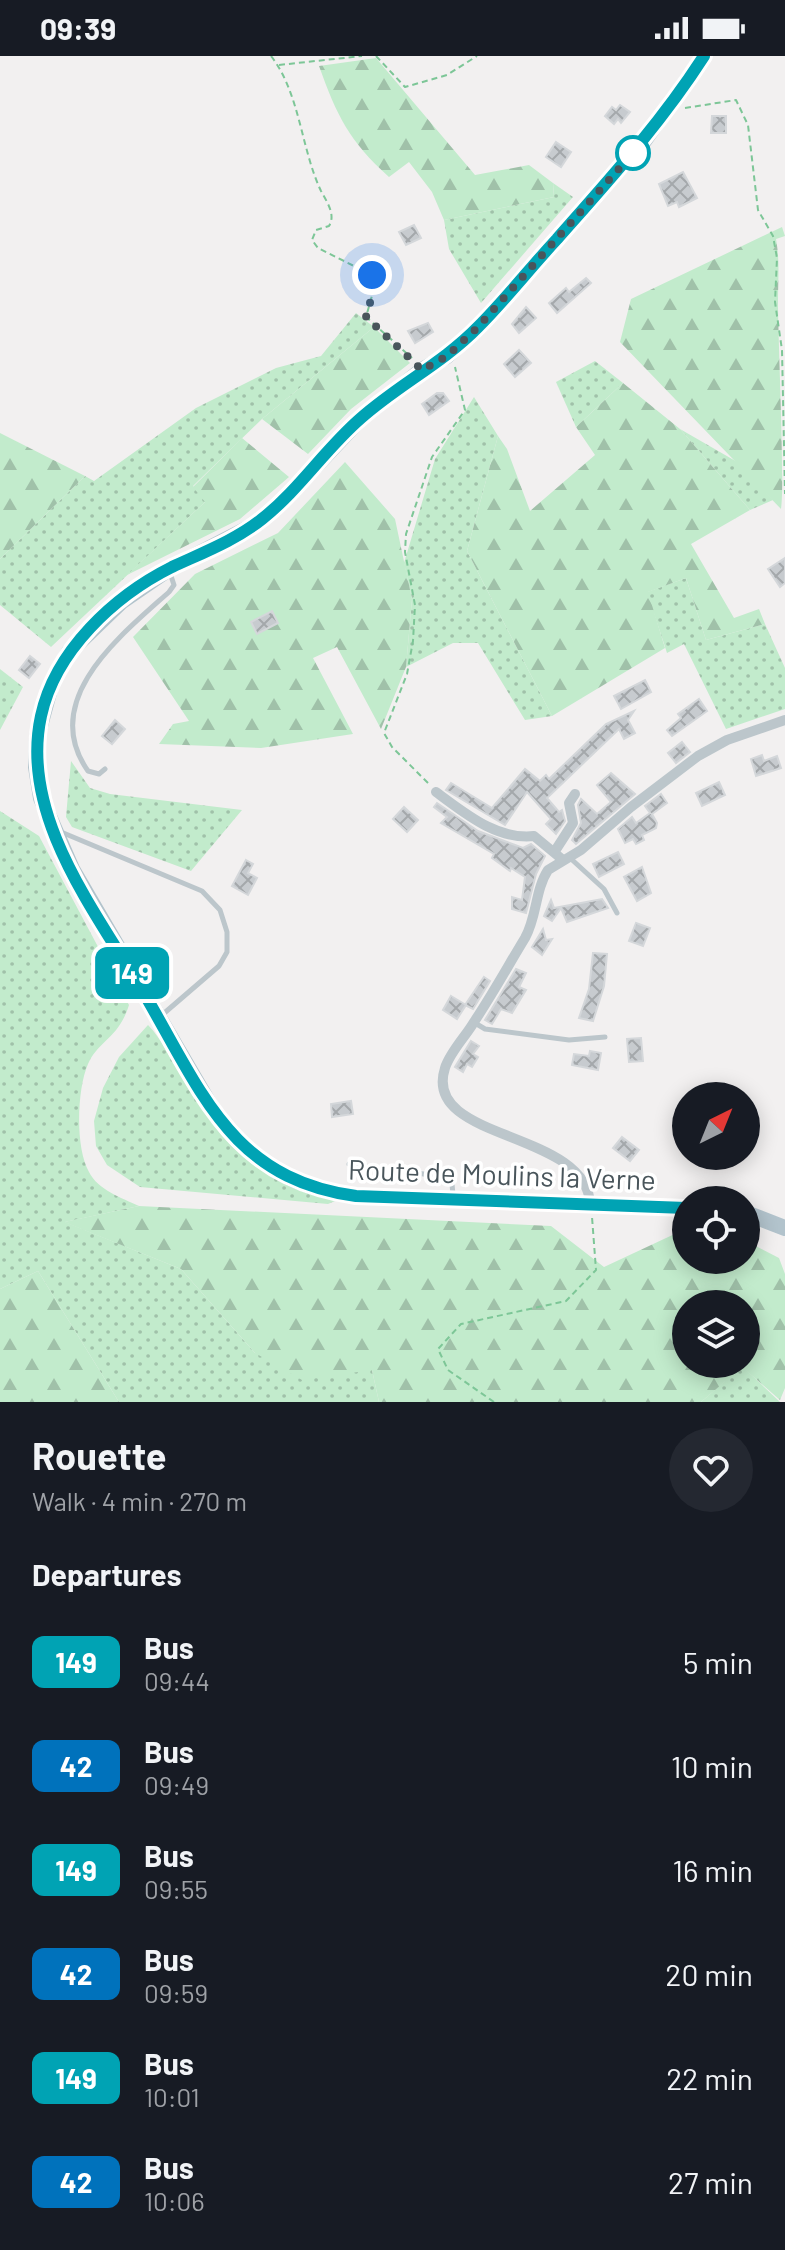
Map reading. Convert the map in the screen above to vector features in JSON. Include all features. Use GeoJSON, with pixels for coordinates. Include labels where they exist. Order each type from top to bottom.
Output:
{"type":"FeatureCollection","features":[{"type":"Feature","properties":{"kind":"main road","name":"Route de Moulins la Verne"},"geometry":{"type":"LineString","coordinates":[[672,1207],[343,1194],[306,1186],[275,1172],[243,1148],[216,1115],[158,1019],[72,869],[41,798],[36,767],[41,713],[52,682],[69,652],[90,629],[169,569],[258,523],[281,503],[360,419],[422,370],[447,356],[478,327],[673,105],[704,56]]}},
{"type":"Feature","properties":{"kind":"main road"},"geometry":{"type":"LineString","coordinates":[[760,1218],[779,1224]]}},
{"type":"Feature","properties":{"kind":"street"},"geometry":{"type":"LineString","coordinates":[[590,1204],[589,1187],[574,1168],[539,1148],[466,1117],[446,1095],[445,1067],[532,927],[543,878],[698,756],[727,740],[785,720]]}},
{"type":"Feature","properties":{"kind":"street"},"geometry":{"type":"LineString","coordinates":[[436,792],[477,821],[515,838],[534,836],[566,858]]}},
{"type":"Feature","properties":{"kind":"street"},"geometry":{"type":"LineString","coordinates":[[555,851],[573,823],[569,803],[575,794]]}},
{"type":"Feature","properties":{"kind":"lane"},"geometry":{"type":"LineString","coordinates":[[105,769],[99,774],[88,771],[75,743],[78,693],[96,664],[169,592],[174,585],[169,569]]}},
{"type":"Feature","properties":{"kind":"lane"},"geometry":{"type":"LineString","coordinates":[[53,829],[202,891],[220,910],[227,932],[227,952],[219,966],[158,1019]]}},
{"type":"Feature","properties":{"kind":"lane"},"geometry":{"type":"LineString","coordinates":[[566,858],[604,889],[617,913]]}},
{"type":"Feature","properties":{"kind":"lane"},"geometry":{"type":"LineString","coordinates":[[474,1023],[485,1029],[569,1040],[605,1037]]}},
{"type":"Feature","properties":{"kind":"lane"},"geometry":{"type":"LineString","coordinates":[[349,1164],[446,1177],[452,1184],[453,1200]]}},
{"type":"Feature","properties":{"kind":"path"},"geometry":{"type":"LineString","coordinates":[[271,56],[278,66],[318,185],[331,213],[329,226],[316,230],[312,240],[318,248],[372,275],[375,285],[366,317],[422,370]]}},
{"type":"Feature","properties":{"kind":"path"},"geometry":{"type":"LineString","coordinates":[[278,66],[362,56]]}},
{"type":"Feature","properties":{"kind":"path"},"geometry":{"type":"LineString","coordinates":[[376,56],[405,87],[447,75],[477,56]]}},
{"type":"Feature","properties":{"kind":"path"},"geometry":{"type":"LineString","coordinates":[[673,105],[690,109],[736,100],[748,125],[758,210],[773,236],[777,258],[775,302],[782,350],[785,494]]}},
{"type":"Feature","properties":{"kind":"path"},"geometry":{"type":"LineString","coordinates":[[436,792],[392,747],[384,733],[407,674],[413,641],[415,605],[405,552],[406,534],[432,457],[465,410],[457,370],[447,356]]}},
{"type":"Feature","properties":{"kind":"path"},"geometry":{"type":"LineString","coordinates":[[494,1402],[448,1370],[438,1349],[461,1324],[566,1301],[596,1270],[590,1204]]}},
{"type":"Feature","properties":{"kind":"green space"},"geometry":{"type":"Polygon","coordinates":[[[376,58],[475,175],[529,165],[553,183],[554,197],[444,220],[432,192],[409,162],[389,177],[364,152],[339,114],[319,66],[376,58]]]}},
{"type":"Feature","properties":{"kind":"green space"},"geometry":{"type":"Polygon","coordinates":[[[553,183],[573,197],[481,303],[449,249],[444,220],[554,197],[553,183]]]}},
{"type":"Feature","properties":{"kind":"green space"},"geometry":{"type":"Polygon","coordinates":[[[782,227],[785,236],[776,239],[781,509],[620,342],[631,299],[782,227]]]}},
{"type":"Feature","properties":{"kind":"green space"},"geometry":{"type":"Polygon","coordinates":[[[356,313],[374,327],[262,419],[193,486],[206,501],[51,647],[0,605],[0,559],[85,476],[94,481],[196,408],[276,368],[321,356],[356,313]]]}},
{"type":"Feature","properties":{"kind":"green space"},"geometry":{"type":"Polygon","coordinates":[[[374,327],[410,363],[351,409],[308,454],[262,419],[374,327]]]}},
{"type":"Feature","properties":{"kind":"green space"},"geometry":{"type":"Polygon","coordinates":[[[595,361],[623,383],[576,427],[556,382],[595,361]]]}},
{"type":"Feature","properties":{"kind":"green space"},"geometry":{"type":"Polygon","coordinates":[[[623,383],[680,429],[750,510],[691,544],[734,618],[759,609],[765,624],[706,640],[686,578],[648,592],[665,648],[552,716],[467,551],[498,436],[507,449],[530,511],[595,455],[576,427],[623,383]]]}},
{"type":"Feature","properties":{"kind":"green space"},"geometry":{"type":"Polygon","coordinates":[[[474,397],[498,436],[467,551],[552,716],[525,720],[478,643],[453,643],[406,667],[412,599],[404,563],[435,459],[474,397]]]}},
{"type":"Feature","properties":{"kind":"green space"},"geometry":{"type":"Polygon","coordinates":[[[680,429],[739,463],[773,500],[750,510],[680,429]]]}},
{"type":"Feature","properties":{"kind":"green space"},"geometry":{"type":"Polygon","coordinates":[[[0,433],[85,476],[0,559],[0,433]]]}},
{"type":"Feature","properties":{"kind":"green space"},"geometry":{"type":"Polygon","coordinates":[[[242,438],[289,477],[240,519],[127,575],[205,502],[193,487],[242,438]]]}},
{"type":"Feature","properties":{"kind":"green space"},"geometry":{"type":"Polygon","coordinates":[[[345,462],[395,519],[412,599],[406,667],[381,729],[337,647],[313,658],[353,734],[261,748],[159,744],[173,724],[189,721],[133,637],[195,574],[278,533],[345,462]]]}},
{"type":"Feature","properties":{"kind":"green space"},"geometry":{"type":"Polygon","coordinates":[[[686,578],[706,640],[765,624],[785,668],[785,709],[726,729],[684,644],[667,653],[647,592],[686,578]]]}},
{"type":"Feature","properties":{"kind":"green space"},"geometry":{"type":"Polygon","coordinates":[[[0,669],[23,687],[0,730],[0,669]]]}},
{"type":"Feature","properties":{"kind":"green space"},"geometry":{"type":"Polygon","coordinates":[[[71,761],[90,788],[110,794],[242,810],[191,871],[72,827],[66,817],[71,761]]]}},
{"type":"Feature","properties":{"kind":"green space"},"geometry":{"type":"Polygon","coordinates":[[[0,811],[39,836],[129,1005],[120,1025],[88,1064],[79,1118],[81,1149],[93,1178],[111,1193],[139,1206],[65,1222],[181,1269],[255,1353],[372,1370],[379,1402],[119,1402],[38,1271],[0,1289],[0,811]]]}},
{"type":"Feature","properties":{"kind":"green space"},"geometry":{"type":"Polygon","coordinates":[[[148,1025],[212,1123],[244,1157],[283,1183],[335,1201],[328,1204],[140,1187],[107,1165],[96,1146],[94,1121],[103,1088],[119,1057],[148,1025]]]}},
{"type":"Feature","properties":{"kind":"green space"},"geometry":{"type":"Polygon","coordinates":[[[139,1206],[551,1226],[604,1267],[672,1235],[672,1274],[760,1274],[760,1248],[779,1258],[785,1274],[785,1388],[780,1400],[755,1378],[760,1378],[760,1290],[672,1290],[672,1378],[729,1378],[701,1402],[379,1402],[372,1370],[302,1380],[255,1353],[181,1269],[64,1222],[139,1206]]]}},
{"type":"Feature","properties":{"kind":"green space"},"geometry":{"type":"Polygon","coordinates":[[[38,1271],[119,1402],[0,1402],[0,1289],[38,1271]]]}},
{"type":"Feature","properties":{"kind":"green space"},"geometry":{"type":"Polygon","coordinates":[[[728,1378],[755,1378],[780,1402],[701,1402],[728,1378]]]}},
{"type":"Feature","properties":{"kind":"building"},"geometry":{"type":"Polygon","coordinates":[[[620,105],[630,112],[621,123],[618,119],[614,124],[605,116],[612,107],[616,110],[620,105]]]}},
{"type":"Feature","properties":{"kind":"building"},"geometry":{"type":"Polygon","coordinates":[[[712,116],[726,116],[726,133],[711,133],[712,116]]]}},
{"type":"Feature","properties":{"kind":"building"},"geometry":{"type":"Polygon","coordinates":[[[556,142],[571,152],[561,167],[546,157],[556,142]]]}},
{"type":"Feature","properties":{"kind":"building"},"geometry":{"type":"Polygon","coordinates":[[[683,172],[697,198],[679,207],[677,202],[668,206],[659,184],[683,172]]]}},
{"type":"Feature","properties":{"kind":"building"},"geometry":{"type":"Polygon","coordinates":[[[414,225],[421,238],[406,245],[399,232],[414,225]]]}},
{"type":"Feature","properties":{"kind":"building"},"geometry":{"type":"Polygon","coordinates":[[[586,278],[591,283],[557,313],[549,303],[566,288],[569,292],[586,278]]]}},
{"type":"Feature","properties":{"kind":"building"},"geometry":{"type":"Polygon","coordinates":[[[526,307],[536,318],[519,333],[512,324],[526,307]]]}},
{"type":"Feature","properties":{"kind":"building"},"geometry":{"type":"Polygon","coordinates":[[[428,323],[433,332],[415,343],[408,331],[428,323]]]}},
{"type":"Feature","properties":{"kind":"building"},"geometry":{"type":"Polygon","coordinates":[[[519,350],[531,363],[515,377],[504,364],[519,350]]]}},
{"type":"Feature","properties":{"kind":"building"},"geometry":{"type":"Polygon","coordinates":[[[437,393],[443,393],[449,401],[429,415],[422,404],[437,393]]]}},
{"type":"Feature","properties":{"kind":"building"},"geometry":{"type":"Polygon","coordinates":[[[785,558],[785,583],[780,587],[768,569],[785,558]]]}},
{"type":"Feature","properties":{"kind":"building"},"geometry":{"type":"Polygon","coordinates":[[[272,611],[278,623],[257,634],[251,622],[272,611]]]}},
{"type":"Feature","properties":{"kind":"building"},"geometry":{"type":"Polygon","coordinates":[[[30,656],[40,664],[29,678],[19,670],[30,656]]]}},
{"type":"Feature","properties":{"kind":"building"},"geometry":{"type":"Polygon","coordinates":[[[645,680],[651,692],[621,709],[614,696],[645,680]]]}},
{"type":"Feature","properties":{"kind":"building"},"geometry":{"type":"Polygon","coordinates":[[[699,699],[707,711],[672,736],[667,730],[681,718],[678,714],[699,699]]]}},
{"type":"Feature","properties":{"kind":"building"},"geometry":{"type":"Polygon","coordinates":[[[634,711],[628,720],[635,733],[624,739],[619,729],[547,798],[559,812],[562,810],[565,821],[556,834],[546,824],[551,819],[527,792],[505,825],[446,790],[451,783],[492,808],[525,769],[540,781],[546,775],[549,779],[606,724],[634,711]]]}},
{"type":"Feature","properties":{"kind":"building"},"geometry":{"type":"Polygon","coordinates":[[[115,720],[125,729],[112,744],[102,736],[115,720]]]}},
{"type":"Feature","properties":{"kind":"building"},"geometry":{"type":"Polygon","coordinates":[[[682,742],[690,752],[676,763],[668,753],[682,742]]]}},
{"type":"Feature","properties":{"kind":"building"},"geometry":{"type":"Polygon","coordinates":[[[762,755],[764,761],[777,756],[781,768],[756,776],[751,759],[762,755]]]}},
{"type":"Feature","properties":{"kind":"building"},"geometry":{"type":"Polygon","coordinates":[[[611,773],[635,794],[576,844],[572,840],[581,823],[578,805],[581,799],[597,814],[611,802],[597,785],[611,773]]]}},
{"type":"Feature","properties":{"kind":"building"},"geometry":{"type":"Polygon","coordinates":[[[719,782],[725,795],[702,806],[696,793],[719,782]]]}},
{"type":"Feature","properties":{"kind":"building"},"geometry":{"type":"Polygon","coordinates":[[[661,794],[667,803],[652,814],[656,828],[642,835],[644,840],[636,844],[633,839],[625,843],[618,829],[632,817],[636,823],[650,813],[645,806],[661,794]]]}},
{"type":"Feature","properties":{"kind":"building"},"geometry":{"type":"Polygon","coordinates":[[[437,803],[478,831],[523,848],[531,844],[545,856],[536,874],[526,913],[512,909],[512,897],[522,900],[525,877],[511,868],[510,871],[492,858],[494,854],[441,823],[447,817],[434,807],[437,803]]]}},
{"type":"Feature","properties":{"kind":"building"},"geometry":{"type":"Polygon","coordinates":[[[404,807],[418,820],[407,832],[393,819],[404,807]]]}},
{"type":"Feature","properties":{"kind":"building"},"geometry":{"type":"Polygon","coordinates":[[[618,852],[624,864],[599,877],[593,864],[618,852]]]}},
{"type":"Feature","properties":{"kind":"building"},"geometry":{"type":"Polygon","coordinates":[[[246,860],[253,864],[248,873],[257,878],[248,895],[232,886],[246,860]]]}},
{"type":"Feature","properties":{"kind":"building"},"geometry":{"type":"Polygon","coordinates":[[[642,867],[651,893],[637,901],[624,877],[642,867]]]}},
{"type":"Feature","properties":{"kind":"building"},"geometry":{"type":"Polygon","coordinates":[[[602,899],[608,908],[567,922],[561,908],[552,921],[544,916],[551,900],[554,908],[602,899]]]}},
{"type":"Feature","properties":{"kind":"building"},"geometry":{"type":"Polygon","coordinates":[[[636,923],[650,928],[643,946],[629,941],[636,923]]]}},
{"type":"Feature","properties":{"kind":"building"},"geometry":{"type":"Polygon","coordinates":[[[543,929],[546,940],[552,939],[542,955],[532,947],[543,929]]]}},
{"type":"Feature","properties":{"kind":"building"},"geometry":{"type":"Polygon","coordinates":[[[593,953],[607,954],[604,986],[593,1021],[579,1018],[589,989],[593,953]]]}},
{"type":"Feature","properties":{"kind":"building"},"geometry":{"type":"Polygon","coordinates":[[[516,969],[526,973],[519,987],[526,990],[512,1013],[501,1009],[492,1024],[485,1020],[516,969]]]}},
{"type":"Feature","properties":{"kind":"building"},"geometry":{"type":"Polygon","coordinates":[[[484,977],[490,981],[473,1009],[465,1005],[484,977]]]}},
{"type":"Feature","properties":{"kind":"building"},"geometry":{"type":"Polygon","coordinates":[[[451,996],[466,1005],[457,1019],[443,1010],[451,996]]]}},
{"type":"Feature","properties":{"kind":"building"},"geometry":{"type":"Polygon","coordinates":[[[641,1038],[643,1061],[629,1062],[627,1039],[641,1038]]]}},
{"type":"Feature","properties":{"kind":"building"},"geometry":{"type":"Polygon","coordinates":[[[471,1041],[479,1046],[473,1054],[478,1057],[472,1067],[467,1064],[463,1072],[455,1067],[471,1041]]]}},
{"type":"Feature","properties":{"kind":"building"},"geometry":{"type":"Polygon","coordinates":[[[590,1051],[601,1053],[598,1070],[572,1065],[574,1054],[589,1056],[590,1051]]]}},
{"type":"Feature","properties":{"kind":"building"},"geometry":{"type":"Polygon","coordinates":[[[351,1101],[353,1114],[332,1117],[331,1104],[351,1101]]]}},
{"type":"Feature","properties":{"kind":"building"},"geometry":{"type":"Polygon","coordinates":[[[622,1137],[639,1150],[630,1161],[613,1148],[622,1137]]]}},
{"type":"Feature","properties":{"kind":"bus line","name":"149"},"geometry":{"type":"LineString","coordinates":[[672,1207],[356,1196],[306,1186],[260,1162],[243,1148],[216,1115],[72,869],[41,798],[36,767],[41,713],[52,682],[69,652],[90,629],[148,582],[258,523],[281,503],[360,419],[422,370],[447,356],[478,327],[644,141],[673,105],[704,56]]}},
{"type":"Feature","properties":{"kind":"route"},"geometry":{"type":"LineString","coordinates":[[372,275],[375,285],[366,317],[403,348],[422,370],[447,356],[478,327],[633,153]]}}]}
